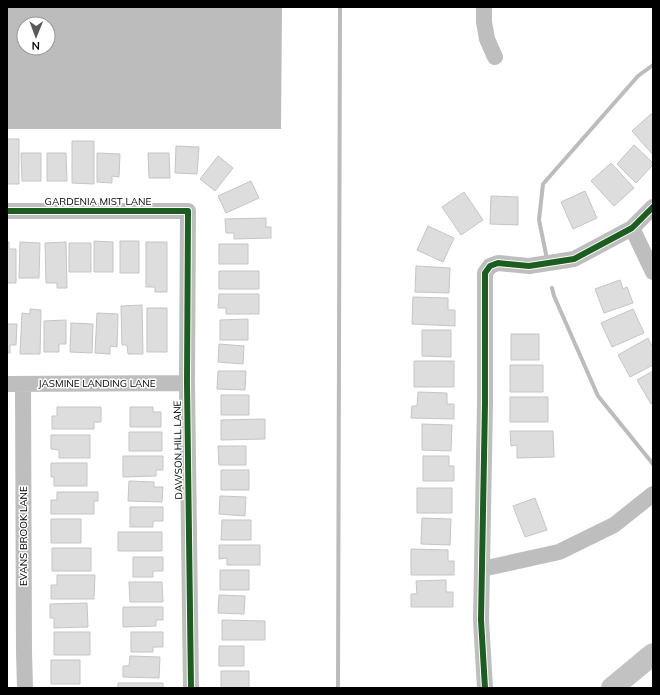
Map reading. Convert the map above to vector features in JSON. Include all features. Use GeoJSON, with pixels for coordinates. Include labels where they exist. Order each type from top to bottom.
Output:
{"type":"FeatureCollection","features":[{"type":"Feature","properties":{"kind":"street"},"geometry":{"type":"LineString","coordinates":[[484,7],[484,22],[487,39],[496,57]]}},
{"type":"Feature","properties":{"kind":"street"},"geometry":{"type":"LineString","coordinates":[[485,688],[481,620],[485,403],[485,273],[490,266],[498,263],[529,266],[574,259],[632,228],[653,207]]}},
{"type":"Feature","properties":{"kind":"street","name":"GARDENIA MIST LANE"},"geometry":{"type":"LineString","coordinates":[[7,211],[188,212]]}},
{"type":"Feature","properties":{"kind":"street","name":"DAWSON HILL LANE"},"geometry":{"type":"LineString","coordinates":[[188,212],[187,382],[191,688]]}},
{"type":"Feature","properties":{"kind":"street"},"geometry":{"type":"LineString","coordinates":[[632,228],[653,272]]}},
{"type":"Feature","properties":{"kind":"street","name":"JASMINE LANDING LANE"},"geometry":{"type":"LineString","coordinates":[[7,384],[187,382]]}},
{"type":"Feature","properties":{"kind":"street","name":"EVANS BROOK LANE"},"geometry":{"type":"LineString","coordinates":[[23,384],[25,688]]}},
{"type":"Feature","properties":{"kind":"street"},"geometry":{"type":"LineString","coordinates":[[482,569],[559,552],[614,525],[653,494]]}},
{"type":"Feature","properties":{"kind":"street"},"geometry":{"type":"LineString","coordinates":[[612,688],[653,654]]}},
{"type":"Feature","properties":{"kind":"shaded area"},"geometry":{"type":"Polygon","coordinates":[[[7,7],[282,7],[281,129],[7,129],[7,7]]]}},
{"type":"Feature","properties":{"kind":"building"},"geometry":{"type":"Polygon","coordinates":[[[651,114],[653,115],[653,155],[632,131],[651,114]]]}},
{"type":"Feature","properties":{"kind":"building"},"geometry":{"type":"Polygon","coordinates":[[[7,139],[19,139],[19,184],[7,184],[7,139]]]}},
{"type":"Feature","properties":{"kind":"building"},"geometry":{"type":"Polygon","coordinates":[[[72,141],[94,141],[94,184],[72,183],[72,141]]]}},
{"type":"Feature","properties":{"kind":"building"},"geometry":{"type":"Polygon","coordinates":[[[634,145],[653,163],[653,165],[636,183],[617,164],[634,145]]]}},
{"type":"Feature","properties":{"kind":"building"},"geometry":{"type":"Polygon","coordinates":[[[176,146],[199,147],[197,174],[175,173],[176,146]]]}},
{"type":"Feature","properties":{"kind":"building"},"geometry":{"type":"Polygon","coordinates":[[[21,153],[41,153],[41,181],[22,181],[21,153]]]}},
{"type":"Feature","properties":{"kind":"building"},"geometry":{"type":"Polygon","coordinates":[[[47,153],[66,153],[67,181],[47,181],[47,153]]]}},
{"type":"Feature","properties":{"kind":"building"},"geometry":{"type":"Polygon","coordinates":[[[97,153],[120,154],[119,177],[112,176],[112,183],[97,182],[97,153]]]}},
{"type":"Feature","properties":{"kind":"building"},"geometry":{"type":"Polygon","coordinates":[[[148,153],[169,153],[170,178],[149,178],[148,153]]]}},
{"type":"Feature","properties":{"kind":"building"},"geometry":{"type":"Polygon","coordinates":[[[218,156],[233,168],[215,191],[200,179],[218,156]]]}},
{"type":"Feature","properties":{"kind":"building"},"geometry":{"type":"Polygon","coordinates":[[[611,163],[634,188],[614,206],[591,181],[611,163]]]}},
{"type":"Feature","properties":{"kind":"building"},"geometry":{"type":"Polygon","coordinates":[[[251,181],[259,198],[226,213],[218,196],[251,181]]]}},
{"type":"Feature","properties":{"kind":"building"},"geometry":{"type":"Polygon","coordinates":[[[585,191],[597,218],[573,229],[561,202],[585,191]]]}},
{"type":"Feature","properties":{"kind":"building"},"geometry":{"type":"Polygon","coordinates":[[[464,192],[483,220],[461,235],[442,207],[464,192]]]}},
{"type":"Feature","properties":{"kind":"building"},"geometry":{"type":"Polygon","coordinates":[[[491,196],[518,197],[518,225],[490,224],[491,196]]]}},
{"type":"Feature","properties":{"kind":"building"},"geometry":{"type":"Polygon","coordinates":[[[266,218],[266,227],[271,227],[271,238],[234,239],[234,233],[226,233],[225,219],[266,218]]]}},
{"type":"Feature","properties":{"kind":"building"},"geometry":{"type":"Polygon","coordinates":[[[428,226],[454,238],[443,262],[417,250],[428,226]]]}},
{"type":"Feature","properties":{"kind":"building"},"geometry":{"type":"Polygon","coordinates":[[[94,241],[113,242],[113,272],[94,272],[94,241]]]}},
{"type":"Feature","properties":{"kind":"building"},"geometry":{"type":"Polygon","coordinates":[[[120,241],[139,241],[139,273],[120,273],[120,241]]]}},
{"type":"Feature","properties":{"kind":"building"},"geometry":{"type":"Polygon","coordinates":[[[7,242],[9,242],[9,249],[16,249],[16,283],[7,283],[7,242]]]}},
{"type":"Feature","properties":{"kind":"building"},"geometry":{"type":"Polygon","coordinates":[[[20,242],[40,243],[39,278],[19,278],[20,242]]]}},
{"type":"Feature","properties":{"kind":"building"},"geometry":{"type":"Polygon","coordinates":[[[66,242],[67,288],[57,288],[57,283],[46,283],[45,243],[66,242]]]}},
{"type":"Feature","properties":{"kind":"building"},"geometry":{"type":"Polygon","coordinates":[[[146,242],[167,242],[167,292],[155,292],[155,287],[146,287],[146,242]]]}},
{"type":"Feature","properties":{"kind":"building"},"geometry":{"type":"Polygon","coordinates":[[[69,243],[91,243],[91,272],[69,272],[69,243]]]}},
{"type":"Feature","properties":{"kind":"building"},"geometry":{"type":"Polygon","coordinates":[[[219,244],[248,244],[248,264],[219,264],[219,244]]]}},
{"type":"Feature","properties":{"kind":"building"},"geometry":{"type":"Polygon","coordinates":[[[416,266],[450,268],[449,293],[415,292],[416,266]]]}},
{"type":"Feature","properties":{"kind":"building"},"geometry":{"type":"Polygon","coordinates":[[[219,271],[259,271],[259,289],[219,289],[219,271]]]}},
{"type":"Feature","properties":{"kind":"building"},"geometry":{"type":"Polygon","coordinates":[[[620,280],[623,289],[627,287],[633,303],[604,313],[595,289],[620,280]]]}},
{"type":"Feature","properties":{"kind":"building"},"geometry":{"type":"Polygon","coordinates":[[[219,294],[259,294],[259,314],[226,314],[226,308],[218,308],[219,294]]]}},
{"type":"Feature","properties":{"kind":"building"},"geometry":{"type":"Polygon","coordinates":[[[413,297],[448,298],[448,310],[455,310],[455,326],[412,324],[413,297]]]}},
{"type":"Feature","properties":{"kind":"building"},"geometry":{"type":"Polygon","coordinates":[[[142,305],[143,354],[128,354],[127,345],[122,345],[121,306],[142,305]]]}},
{"type":"Feature","properties":{"kind":"building"},"geometry":{"type":"Polygon","coordinates":[[[147,308],[167,308],[167,352],[147,352],[147,308]]]}},
{"type":"Feature","properties":{"kind":"building"},"geometry":{"type":"Polygon","coordinates":[[[30,309],[41,310],[40,354],[20,354],[22,313],[30,314],[30,309]]]}},
{"type":"Feature","properties":{"kind":"building"},"geometry":{"type":"Polygon","coordinates":[[[633,309],[644,333],[612,347],[601,323],[633,309]]]}},
{"type":"Feature","properties":{"kind":"building"},"geometry":{"type":"Polygon","coordinates":[[[97,313],[118,314],[117,347],[110,346],[110,354],[95,353],[97,313]]]}},
{"type":"Feature","properties":{"kind":"building"},"geometry":{"type":"Polygon","coordinates":[[[248,319],[248,340],[220,340],[220,320],[248,319]]]}},
{"type":"Feature","properties":{"kind":"building"},"geometry":{"type":"Polygon","coordinates":[[[66,320],[66,344],[59,344],[59,352],[44,352],[44,321],[66,320]]]}},
{"type":"Feature","properties":{"kind":"building"},"geometry":{"type":"Polygon","coordinates":[[[71,323],[93,324],[92,353],[70,352],[71,323]]]}},
{"type":"Feature","properties":{"kind":"building"},"geometry":{"type":"Polygon","coordinates":[[[7,324],[17,324],[16,345],[10,345],[10,353],[7,353],[7,324]]]}},
{"type":"Feature","properties":{"kind":"building"},"geometry":{"type":"Polygon","coordinates":[[[422,330],[451,330],[451,357],[422,356],[422,330]]]}},
{"type":"Feature","properties":{"kind":"building"},"geometry":{"type":"Polygon","coordinates":[[[511,334],[539,334],[539,360],[511,360],[511,334]]]}},
{"type":"Feature","properties":{"kind":"building"},"geometry":{"type":"Polygon","coordinates":[[[648,338],[653,348],[653,365],[630,377],[618,355],[648,338]]]}},
{"type":"Feature","properties":{"kind":"building"},"geometry":{"type":"Polygon","coordinates":[[[219,344],[244,346],[243,364],[218,362],[219,344]]]}},
{"type":"Feature","properties":{"kind":"building"},"geometry":{"type":"Polygon","coordinates":[[[414,361],[454,361],[454,387],[414,387],[414,361]]]}},
{"type":"Feature","properties":{"kind":"building"},"geometry":{"type":"Polygon","coordinates":[[[510,365],[543,365],[543,392],[510,392],[510,365]]]}},
{"type":"Feature","properties":{"kind":"building"},"geometry":{"type":"Polygon","coordinates":[[[218,371],[246,371],[245,390],[217,389],[218,371]]]}},
{"type":"Feature","properties":{"kind":"building"},"geometry":{"type":"Polygon","coordinates":[[[653,371],[653,402],[651,404],[637,380],[653,371]]]}},
{"type":"Feature","properties":{"kind":"building"},"geometry":{"type":"Polygon","coordinates":[[[418,392],[447,393],[447,404],[454,404],[454,419],[411,418],[412,406],[417,406],[418,392]]]}},
{"type":"Feature","properties":{"kind":"building"},"geometry":{"type":"Polygon","coordinates":[[[221,395],[249,395],[249,415],[221,415],[221,395]]]}},
{"type":"Feature","properties":{"kind":"building"},"geometry":{"type":"Polygon","coordinates":[[[510,397],[548,397],[548,422],[510,422],[510,397]]]}},
{"type":"Feature","properties":{"kind":"building"},"geometry":{"type":"Polygon","coordinates":[[[57,407],[101,407],[101,422],[94,422],[94,429],[52,429],[52,416],[57,416],[57,407]]]}},
{"type":"Feature","properties":{"kind":"building"},"geometry":{"type":"Polygon","coordinates":[[[130,407],[153,407],[153,412],[161,412],[161,427],[130,427],[130,407]]]}},
{"type":"Feature","properties":{"kind":"building"},"geometry":{"type":"Polygon","coordinates":[[[265,419],[265,439],[221,440],[221,420],[265,419]]]}},
{"type":"Feature","properties":{"kind":"building"},"geometry":{"type":"Polygon","coordinates":[[[422,424],[452,425],[451,451],[422,450],[422,424]]]}},
{"type":"Feature","properties":{"kind":"building"},"geometry":{"type":"Polygon","coordinates":[[[510,431],[553,431],[554,457],[517,458],[517,445],[511,446],[510,431]]]}},
{"type":"Feature","properties":{"kind":"building"},"geometry":{"type":"Polygon","coordinates":[[[129,432],[162,432],[162,451],[129,451],[129,432]]]}},
{"type":"Feature","properties":{"kind":"building"},"geometry":{"type":"Polygon","coordinates":[[[51,435],[90,435],[90,458],[59,458],[59,450],[51,449],[51,435]]]}},
{"type":"Feature","properties":{"kind":"building"},"geometry":{"type":"Polygon","coordinates":[[[218,446],[246,446],[246,465],[219,465],[218,446]]]}},
{"type":"Feature","properties":{"kind":"building"},"geometry":{"type":"Polygon","coordinates":[[[123,456],[163,456],[163,470],[156,470],[156,476],[123,477],[123,456]]]}},
{"type":"Feature","properties":{"kind":"building"},"geometry":{"type":"Polygon","coordinates":[[[423,456],[449,456],[449,466],[454,466],[454,481],[423,481],[423,456]]]}},
{"type":"Feature","properties":{"kind":"building"},"geometry":{"type":"Polygon","coordinates":[[[51,463],[87,463],[87,486],[54,486],[54,477],[51,477],[51,463]]]}},
{"type":"Feature","properties":{"kind":"building"},"geometry":{"type":"Polygon","coordinates":[[[221,470],[249,470],[249,490],[221,490],[221,470]]]}},
{"type":"Feature","properties":{"kind":"building"},"geometry":{"type":"Polygon","coordinates":[[[129,481],[154,482],[154,487],[163,487],[162,502],[128,501],[129,481]]]}},
{"type":"Feature","properties":{"kind":"building"},"geometry":{"type":"Polygon","coordinates":[[[417,488],[452,488],[452,513],[417,513],[417,488]]]}},
{"type":"Feature","properties":{"kind":"building"},"geometry":{"type":"Polygon","coordinates":[[[57,492],[98,492],[98,501],[94,501],[94,514],[51,514],[51,500],[57,500],[57,492]]]}},
{"type":"Feature","properties":{"kind":"building"},"geometry":{"type":"Polygon","coordinates":[[[220,496],[246,497],[245,516],[219,514],[220,496]]]}},
{"type":"Feature","properties":{"kind":"building"},"geometry":{"type":"Polygon","coordinates":[[[535,498],[547,530],[525,537],[513,506],[535,498]]]}},
{"type":"Feature","properties":{"kind":"building"},"geometry":{"type":"Polygon","coordinates":[[[130,507],[163,507],[163,521],[153,521],[153,527],[130,527],[130,507]]]}},
{"type":"Feature","properties":{"kind":"building"},"geometry":{"type":"Polygon","coordinates":[[[422,518],[451,519],[450,545],[421,544],[422,518]]]}},
{"type":"Feature","properties":{"kind":"building"},"geometry":{"type":"Polygon","coordinates":[[[51,519],[81,519],[81,543],[51,543],[51,519]]]}},
{"type":"Feature","properties":{"kind":"building"},"geometry":{"type":"Polygon","coordinates":[[[222,520],[251,520],[251,540],[221,540],[222,520]]]}},
{"type":"Feature","properties":{"kind":"building"},"geometry":{"type":"Polygon","coordinates":[[[118,532],[162,532],[162,551],[118,551],[118,532]]]}},
{"type":"Feature","properties":{"kind":"building"},"geometry":{"type":"Polygon","coordinates":[[[219,545],[260,545],[260,565],[227,565],[227,558],[219,559],[219,545]]]}},
{"type":"Feature","properties":{"kind":"building"},"geometry":{"type":"Polygon","coordinates":[[[52,548],[91,548],[91,571],[52,571],[52,548]]]}},
{"type":"Feature","properties":{"kind":"building"},"geometry":{"type":"Polygon","coordinates":[[[411,549],[448,550],[448,561],[454,561],[454,575],[411,575],[411,549]]]}},
{"type":"Feature","properties":{"kind":"building"},"geometry":{"type":"Polygon","coordinates":[[[133,557],[163,557],[163,571],[153,571],[153,577],[133,577],[133,557]]]}},
{"type":"Feature","properties":{"kind":"building"},"geometry":{"type":"Polygon","coordinates":[[[220,570],[249,570],[249,590],[220,590],[220,570]]]}},
{"type":"Feature","properties":{"kind":"building"},"geometry":{"type":"Polygon","coordinates":[[[57,575],[95,575],[94,599],[51,599],[51,585],[57,585],[57,575]]]}},
{"type":"Feature","properties":{"kind":"building"},"geometry":{"type":"Polygon","coordinates":[[[446,580],[446,592],[453,592],[453,607],[411,607],[411,594],[417,594],[416,581],[446,580]]]}},
{"type":"Feature","properties":{"kind":"building"},"geometry":{"type":"Polygon","coordinates":[[[129,582],[162,582],[163,602],[130,602],[129,582]]]}},
{"type":"Feature","properties":{"kind":"building"},"geometry":{"type":"Polygon","coordinates":[[[219,595],[245,596],[244,614],[218,613],[219,595]]]}},
{"type":"Feature","properties":{"kind":"building"},"geometry":{"type":"Polygon","coordinates":[[[87,603],[88,627],[54,628],[54,618],[50,618],[50,604],[87,603]]]}},
{"type":"Feature","properties":{"kind":"building"},"geometry":{"type":"Polygon","coordinates":[[[123,607],[163,607],[163,620],[156,620],[156,626],[123,627],[123,607]]]}},
{"type":"Feature","properties":{"kind":"building"},"geometry":{"type":"Polygon","coordinates":[[[222,620],[265,621],[265,640],[222,640],[222,620]]]}},
{"type":"Feature","properties":{"kind":"building"},"geometry":{"type":"Polygon","coordinates":[[[54,632],[90,632],[90,655],[54,655],[54,632]]]}},
{"type":"Feature","properties":{"kind":"building"},"geometry":{"type":"Polygon","coordinates":[[[131,632],[163,632],[163,647],[153,647],[153,652],[131,652],[131,632]]]}},
{"type":"Feature","properties":{"kind":"building"},"geometry":{"type":"Polygon","coordinates":[[[219,646],[244,646],[244,666],[219,666],[219,646]]]}},
{"type":"Feature","properties":{"kind":"building"},"geometry":{"type":"Polygon","coordinates":[[[130,656],[160,657],[159,678],[123,677],[123,666],[129,666],[130,656]]]}},
{"type":"Feature","properties":{"kind":"building"},"geometry":{"type":"Polygon","coordinates":[[[51,660],[80,660],[80,684],[51,684],[51,660]]]}},
{"type":"Feature","properties":{"kind":"building"},"geometry":{"type":"Polygon","coordinates":[[[221,671],[249,671],[249,688],[221,688],[221,671]]]}},
{"type":"Feature","properties":{"kind":"building"},"geometry":{"type":"Polygon","coordinates":[[[118,683],[163,683],[163,688],[118,688],[118,683]]]}},
{"type":"Feature","properties":{"kind":"waterway"},"geometry":{"type":"LineString","coordinates":[[338,688],[340,7]]}},
{"type":"Feature","properties":{"kind":"waterway"},"geometry":{"type":"LineString","coordinates":[[547,259],[539,220],[543,184],[638,76],[653,65]]}},
{"type":"Feature","properties":{"kind":"waterway"},"geometry":{"type":"LineString","coordinates":[[552,288],[554,296],[598,396],[653,464]]}},
{"type":"Feature","properties":{"kind":"cycle path"},"geometry":{"type":"LineString","coordinates":[[485,688],[481,620],[485,403],[485,273],[490,266],[498,263],[529,266],[574,259],[632,228],[653,207]]}},
{"type":"Feature","properties":{"kind":"cycle path"},"geometry":{"type":"LineString","coordinates":[[7,211],[188,211],[187,383],[191,688]]}}]}
